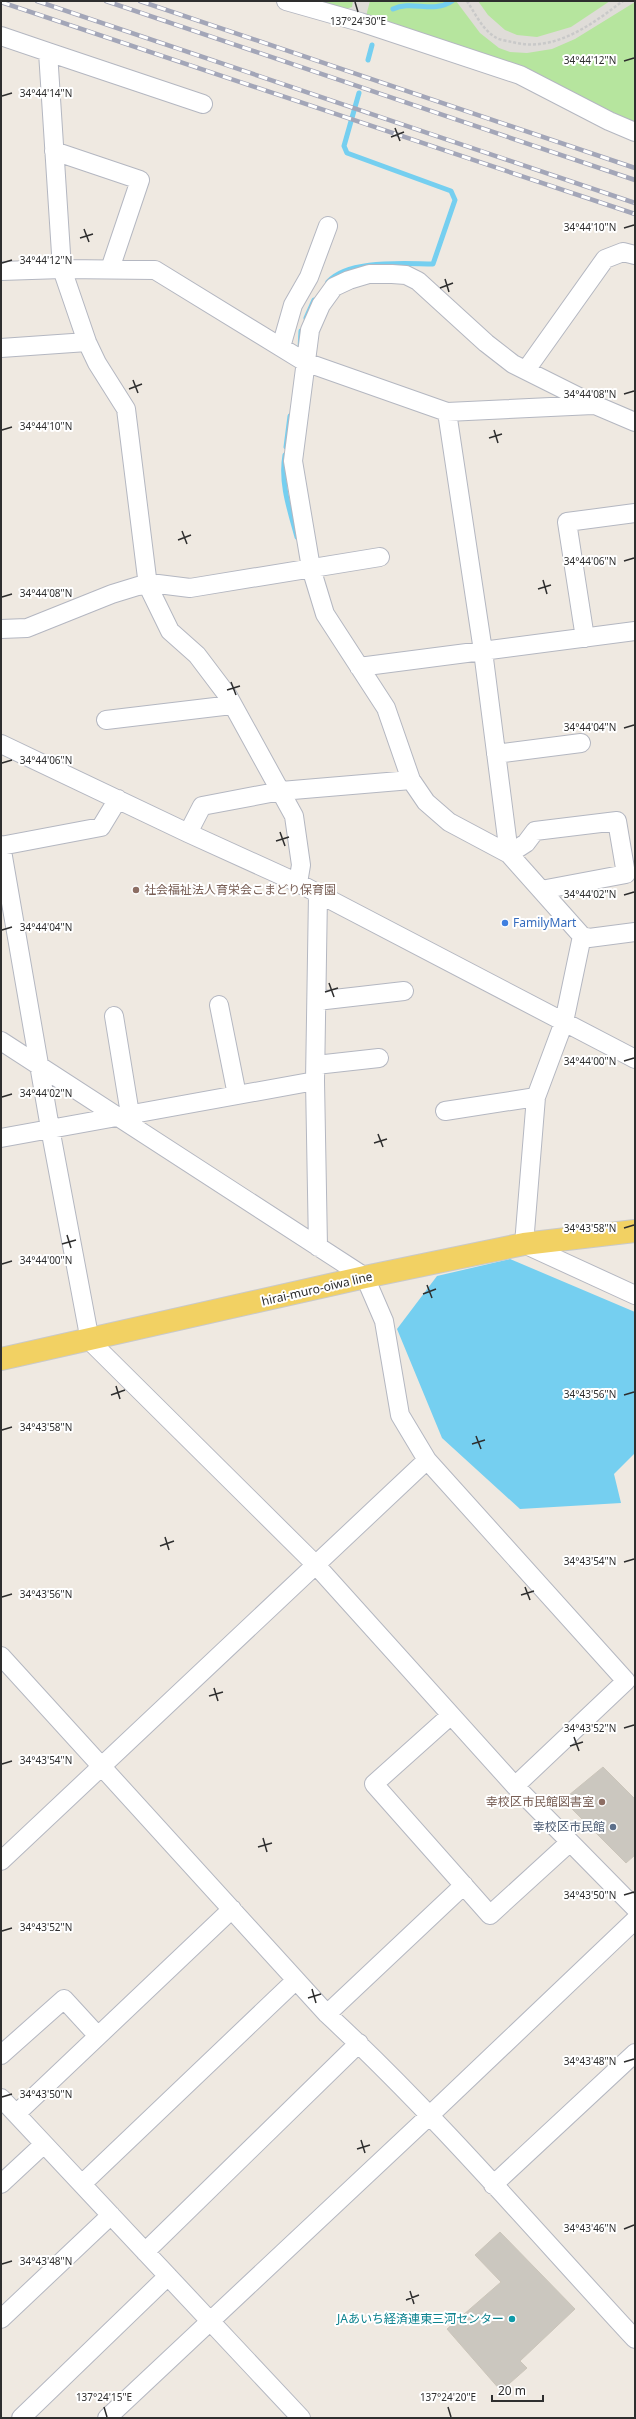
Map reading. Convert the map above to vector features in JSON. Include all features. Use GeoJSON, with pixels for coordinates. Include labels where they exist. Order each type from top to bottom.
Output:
{"type":"FeatureCollection","features":[{"type":"Feature","properties":{"kind":"main road","name":"hirai-muro-oiwa line"},"geometry":{"type":"LineString","coordinates":[[1,1359],[90,1341],[365,1277],[524,1244],[635,1231]]}},
{"type":"Feature","properties":{"kind":"street"},"geometry":{"type":"LineString","coordinates":[[286,1],[360,22],[520,75],[604,118],[635,132]]}},
{"type":"Feature","properties":{"kind":"street"},"geometry":{"type":"LineString","coordinates":[[1,36],[203,104]]}},
{"type":"Feature","properties":{"kind":"street"},"geometry":{"type":"LineString","coordinates":[[48,52],[62,269],[87,342],[96,363],[126,409],[148,586],[170,631],[197,654],[232,705],[294,816],[301,865],[298,883]]}},
{"type":"Feature","properties":{"kind":"street"},"geometry":{"type":"LineString","coordinates":[[54,151],[140,180],[110,269]]}},
{"type":"Feature","properties":{"kind":"street"},"geometry":{"type":"LineString","coordinates":[[328,226],[309,277],[292,305],[295,356],[293,461],[311,568],[325,614],[386,708],[411,780],[426,802],[449,822],[509,854],[582,936],[589,938],[635,932]]}},
{"type":"Feature","properties":{"kind":"street"},"geometry":{"type":"LineString","coordinates":[[526,370],[605,259],[623,252],[635,255]]}},
{"type":"Feature","properties":{"kind":"street"},"geometry":{"type":"LineString","coordinates":[[1,271],[62,269],[155,270],[295,356],[447,412],[595,405]]}},
{"type":"Feature","properties":{"kind":"street"},"geometry":{"type":"LineString","coordinates":[[295,356],[310,330],[321,305],[334,287],[349,280],[369,274],[406,275],[418,282],[486,343],[513,364],[595,405],[634,419]]}},
{"type":"Feature","properties":{"kind":"street"},"geometry":{"type":"LineString","coordinates":[[1,348],[87,342]]}},
{"type":"Feature","properties":{"kind":"street"},"geometry":{"type":"LineString","coordinates":[[447,412],[483,651],[509,854]]}},
{"type":"Feature","properties":{"kind":"street"},"geometry":{"type":"LineString","coordinates":[[585,638],[567,522],[635,513]]}},
{"type":"Feature","properties":{"kind":"street"},"geometry":{"type":"LineString","coordinates":[[1,629],[27,628],[112,594],[138,586],[158,584],[190,588],[380,557]]}},
{"type":"Feature","properties":{"kind":"street"},"geometry":{"type":"LineString","coordinates":[[359,667],[635,631]]}},
{"type":"Feature","properties":{"kind":"street"},"geometry":{"type":"LineString","coordinates":[[106,720],[232,705]]}},
{"type":"Feature","properties":{"kind":"street"},"geometry":{"type":"LineString","coordinates":[[496,754],[581,743]]}},
{"type":"Feature","properties":{"kind":"street"},"geometry":{"type":"LineString","coordinates":[[1,744],[188,833],[298,883],[635,1059]]}},
{"type":"Feature","properties":{"kind":"street"},"geometry":{"type":"LineString","coordinates":[[188,833],[202,806],[281,791],[411,780]]}},
{"type":"Feature","properties":{"kind":"street"},"geometry":{"type":"LineString","coordinates":[[118,799],[101,827],[1,846],[50,1128],[90,1341],[315,1564],[515,1786],[635,1908]]}},
{"type":"Feature","properties":{"kind":"street"},"geometry":{"type":"LineString","coordinates":[[509,854],[526,843],[536,830],[617,821],[626,874],[541,890]]}},
{"type":"Feature","properties":{"kind":"street"},"geometry":{"type":"LineString","coordinates":[[318,894],[315,1073],[318,1247]]}},
{"type":"Feature","properties":{"kind":"street"},"geometry":{"type":"LineString","coordinates":[[582,936],[564,1022],[536,1097],[524,1244],[635,1295]]}},
{"type":"Feature","properties":{"kind":"street"},"geometry":{"type":"LineString","coordinates":[[317,1001],[404,991]]}},
{"type":"Feature","properties":{"kind":"street"},"geometry":{"type":"LineString","coordinates":[[219,1005],[237,1095]]}},
{"type":"Feature","properties":{"kind":"street"},"geometry":{"type":"LineString","coordinates":[[114,1016],[124,1115]]}},
{"type":"Feature","properties":{"kind":"street"},"geometry":{"type":"LineString","coordinates":[[1,1041],[40,1066],[124,1115],[318,1247],[365,1277],[384,1320],[400,1415],[427,1460],[626,1681],[515,1786]]}},
{"type":"Feature","properties":{"kind":"street"},"geometry":{"type":"LineString","coordinates":[[1,1138],[237,1095],[315,1073],[379,1058]]}},
{"type":"Feature","properties":{"kind":"street"},"geometry":{"type":"LineString","coordinates":[[445,1111],[536,1097]]}},
{"type":"Feature","properties":{"kind":"street"},"geometry":{"type":"LineString","coordinates":[[1,1861],[427,1460]]}},
{"type":"Feature","properties":{"kind":"street"},"geometry":{"type":"LineString","coordinates":[[1,1656],[327,2014],[359,2043],[429,2116],[635,2339]]}},
{"type":"Feature","properties":{"kind":"street"},"geometry":{"type":"LineString","coordinates":[[451,1715],[374,1784],[490,1915],[570,1842]]}},
{"type":"Feature","properties":{"kind":"street"},"geometry":{"type":"LineString","coordinates":[[327,2014],[464,1885]]}},
{"type":"Feature","properties":{"kind":"street"},"geometry":{"type":"LineString","coordinates":[[16,2114],[232,1909]]}},
{"type":"Feature","properties":{"kind":"street"},"geometry":{"type":"LineString","coordinates":[[107,2418],[429,2116],[635,1920]]}},
{"type":"Feature","properties":{"kind":"street"},"geometry":{"type":"LineString","coordinates":[[82,2184],[296,1980]]}},
{"type":"Feature","properties":{"kind":"street"},"geometry":{"type":"LineString","coordinates":[[1,2056],[64,1999],[98,2036]]}},
{"type":"Feature","properties":{"kind":"street"},"geometry":{"type":"LineString","coordinates":[[145,2252],[359,2043]]}},
{"type":"Feature","properties":{"kind":"street"},"geometry":{"type":"LineString","coordinates":[[493,2185],[635,2053]]}},
{"type":"Feature","properties":{"kind":"street"},"geometry":{"type":"LineString","coordinates":[[1,2098],[301,2418]]}},
{"type":"Feature","properties":{"kind":"street"},"geometry":{"type":"LineString","coordinates":[[1,2184],[44,2144]]}},
{"type":"Feature","properties":{"kind":"street"},"geometry":{"type":"LineString","coordinates":[[1,2318],[111,2216]]}},
{"type":"Feature","properties":{"kind":"street"},"geometry":{"type":"LineString","coordinates":[[22,2418],[168,2276]]}},
{"type":"Feature","properties":{"kind":"path"},"geometry":{"type":"LineString","coordinates":[[467,1],[478,20],[495,38],[521,45],[540,45],[560,40],[591,24],[623,1]]}},
{"type":"Feature","properties":{"kind":"green space"},"geometry":{"type":"Polygon","coordinates":[[[318,1],[635,1],[635,123],[318,1]]]}},
{"type":"Feature","properties":{"kind":"shaded area"},"geometry":{"type":"Polygon","coordinates":[[[353,1],[370,1],[366,16],[346,9],[352,7],[353,1]]]}},
{"type":"Feature","properties":{"kind":"shaded area"},"geometry":{"type":"Polygon","coordinates":[[[456,1],[478,1],[488,15],[505,30],[517,35],[537,37],[571,27],[610,1],[635,2],[575,39],[552,49],[527,53],[510,52],[499,48],[480,33],[456,1]]]}},
{"type":"Feature","properties":{"kind":"water"},"geometry":{"type":"Polygon","coordinates":[[[510,1259],[635,1312],[635,1453],[614,1474],[621,1503],[520,1509],[442,1438],[397,1329],[437,1276],[510,1259]]]}},
{"type":"Feature","properties":{"kind":"building","name":"幸校区市民館"},"geometry":{"type":"Polygon","coordinates":[[[603,1767],[635,1799],[635,1855],[626,1863],[563,1800],[603,1767]]]}},
{"type":"Feature","properties":{"kind":"building","name":"JAあいち経済連東三河センター"},"geometry":{"type":"Polygon","coordinates":[[[500,2232],[575,2309],[520,2361],[527,2368],[501,2391],[447,2329],[501,2282],[475,2255],[500,2232]]]}},
{"type":"Feature","properties":{"kind":"waterway"},"geometry":{"type":"LineString","coordinates":[[393,9],[408,6],[438,6],[445,5],[452,1]]}},
{"type":"Feature","properties":{"kind":"waterway"},"geometry":{"type":"LineString","coordinates":[[368,60],[372,45]]}},
{"type":"Feature","properties":{"kind":"waterway"},"geometry":{"type":"LineString","coordinates":[[328,282],[337,275],[349,269],[363,266],[378,264],[433,264],[455,200],[451,191],[347,153],[344,146],[359,93]]}},
{"type":"Feature","properties":{"kind":"waterway"},"geometry":{"type":"LineString","coordinates":[[306,318],[314,300]]}},
{"type":"Feature","properties":{"kind":"waterway"},"geometry":{"type":"LineString","coordinates":[[300,349],[301,331]]}},
{"type":"Feature","properties":{"kind":"waterway"},"geometry":{"type":"LineString","coordinates":[[286,447],[290,416]]}},
{"type":"Feature","properties":{"kind":"waterway"},"geometry":{"type":"LineString","coordinates":[[285,455],[285,486],[297,537]]}},
{"type":"Feature","properties":{"kind":"railway"},"geometry":{"type":"LineString","coordinates":[[37,1],[635,203]]}},
{"type":"Feature","properties":{"kind":"railway"},"geometry":{"type":"LineString","coordinates":[[106,1],[635,180]]}},
{"type":"Feature","properties":{"kind":"railway"},"geometry":{"type":"LineString","coordinates":[[140,1],[635,168]]}},
{"type":"Feature","properties":{"kind":"railway"},"geometry":{"type":"LineString","coordinates":[[1,2],[635,214]]}},
{"type":"Feature","properties":{"kind":"place","name":"社会福祉法人育栄会こまどり保育園"},"geometry":{"type":"Point","coordinates":[136,890]}},
{"type":"Feature","properties":{"kind":"place","name":"FamilyMart"},"geometry":{"type":"Point","coordinates":[505,923]}},
{"type":"Feature","properties":{"kind":"place","name":"幸校区市民館図書室"},"geometry":{"type":"Point","coordinates":[602,1802]}},
{"type":"Feature","properties":{"kind":"place","name":"幸校区市民館"},"geometry":{"type":"Point","coordinates":[613,1827]}},
{"type":"Feature","properties":{"kind":"place","name":"JAあいち経済連東三河センター"},"geometry":{"type":"Point","coordinates":[512,2319]}}]}
